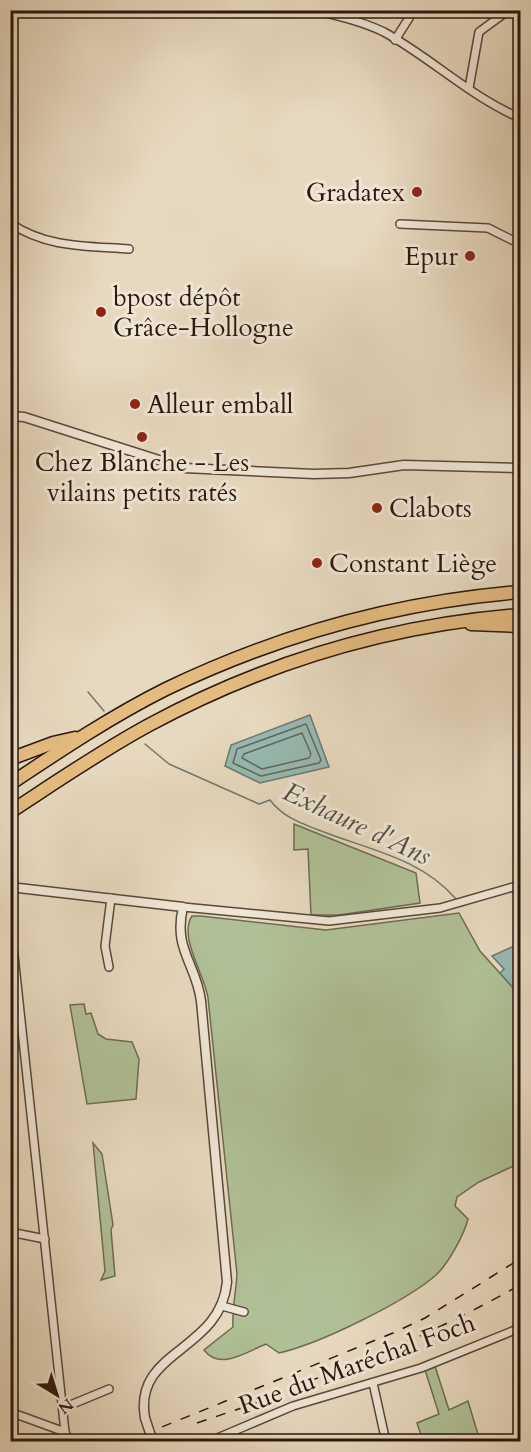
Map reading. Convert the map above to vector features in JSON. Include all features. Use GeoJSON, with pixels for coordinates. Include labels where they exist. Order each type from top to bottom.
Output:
{"type":"FeatureCollection","features":[{"type":"Feature","properties":{"kind":"highway"},"geometry":{"type":"LineString","coordinates":[[10,784],[84,737],[165,690],[217,666],[308,632],[403,608],[469,596],[520,592]]}},
{"type":"Feature","properties":{"kind":"highway"},"geometry":{"type":"LineString","coordinates":[[10,812],[119,742],[234,684],[324,651],[455,622],[520,615]]}},
{"type":"Feature","properties":{"kind":"highway"},"geometry":{"type":"LineString","coordinates":[[455,622],[520,626]]}},
{"type":"Feature","properties":{"kind":"highway"},"geometry":{"type":"LineString","coordinates":[[10,759],[53,743],[84,737]]}},
{"type":"Feature","properties":{"kind":"street"},"geometry":{"type":"LineString","coordinates":[[313,10],[357,20],[395,40],[520,118]]}},
{"type":"Feature","properties":{"kind":"street"},"geometry":{"type":"LineString","coordinates":[[395,40],[409,18],[409,10]]}},
{"type":"Feature","properties":{"kind":"street"},"geometry":{"type":"LineString","coordinates":[[469,88],[479,32],[509,10]]}},
{"type":"Feature","properties":{"kind":"street"},"geometry":{"type":"LineString","coordinates":[[10,223],[27,235],[57,244],[129,249]]}},
{"type":"Feature","properties":{"kind":"street"},"geometry":{"type":"LineString","coordinates":[[400,224],[488,228],[520,244]]}},
{"type":"Feature","properties":{"kind":"street"},"geometry":{"type":"LineString","coordinates":[[10,416],[24,417],[184,468],[349,473],[404,465],[520,468]]}},
{"type":"Feature","properties":{"kind":"street"},"geometry":{"type":"LineString","coordinates":[[10,887],[329,921],[440,908],[520,885]]}},
{"type":"Feature","properties":{"kind":"street"},"geometry":{"type":"LineString","coordinates":[[109,967],[105,943],[111,898]]}},
{"type":"Feature","properties":{"kind":"street"},"geometry":{"type":"LineString","coordinates":[[153,1442],[145,1418],[144,1394],[152,1375],[163,1363],[208,1328],[222,1306],[227,1275],[200,991],[183,952],[180,938],[183,907]]}},
{"type":"Feature","properties":{"kind":"street"},"geometry":{"type":"LineString","coordinates":[[10,918],[65,1432],[69,1442]]}},
{"type":"Feature","properties":{"kind":"street"},"geometry":{"type":"LineString","coordinates":[[10,1232],[45,1239]]}},
{"type":"Feature","properties":{"kind":"street"},"geometry":{"type":"LineString","coordinates":[[222,1306],[244,1312]]}},
{"type":"Feature","properties":{"kind":"street","name":"Rue du Maréchal Foch"},"geometry":{"type":"LineString","coordinates":[[208,1442],[293,1406],[421,1368],[520,1328]]}},
{"type":"Feature","properties":{"kind":"street"},"geometry":{"type":"LineString","coordinates":[[373,1383],[386,1442]]}},
{"type":"Feature","properties":{"kind":"street"},"geometry":{"type":"LineString","coordinates":[[63,1408],[109,1389]]}},
{"type":"Feature","properties":{"kind":"street"},"geometry":{"type":"LineString","coordinates":[[10,1412],[65,1432]]}},
{"type":"Feature","properties":{"kind":"green space"},"geometry":{"type":"Polygon","coordinates":[[[294,824],[416,873],[420,903],[339,915],[311,915],[308,849],[294,850],[294,824]]]}},
{"type":"Feature","properties":{"kind":"green space"},"geometry":{"type":"Polygon","coordinates":[[[459,913],[480,951],[516,991],[520,992],[520,1163],[479,1182],[457,1197],[455,1206],[468,1219],[466,1226],[446,1264],[422,1286],[361,1321],[296,1348],[279,1353],[266,1344],[234,1358],[218,1359],[210,1356],[204,1350],[233,1327],[237,1274],[208,998],[188,934],[192,916],[326,930],[459,913]]]}},
{"type":"Feature","properties":{"kind":"green space"},"geometry":{"type":"Polygon","coordinates":[[[84,1004],[86,1014],[91,1013],[98,1034],[106,1039],[132,1042],[139,1059],[136,1099],[87,1104],[70,1005],[84,1004]]]}},
{"type":"Feature","properties":{"kind":"green space"},"geometry":{"type":"Polygon","coordinates":[[[93,1143],[102,1154],[113,1225],[111,1230],[115,1276],[101,1280],[105,1271],[93,1143]]]}},
{"type":"Feature","properties":{"kind":"green space"},"geometry":{"type":"Polygon","coordinates":[[[435,1366],[449,1410],[468,1401],[480,1441],[423,1441],[417,1423],[439,1414],[425,1370],[435,1366]]]}},
{"type":"Feature","properties":{"kind":"water"},"geometry":{"type":"Polygon","coordinates":[[[310,715],[329,767],[260,783],[225,766],[231,745],[310,715]]]}},
{"type":"Feature","properties":{"kind":"water"},"geometry":{"type":"Polygon","coordinates":[[[512,947],[520,949],[520,992],[516,991],[500,973],[504,969],[492,956],[512,947]]]}},
{"type":"Feature","properties":{"kind":"waterway","name":"Exhaure d'Ans"},"geometry":{"type":"LineString","coordinates":[[88,692],[104,711]]}},
{"type":"Feature","properties":{"kind":"waterway","name":"Exhaure d'Ans"},"geometry":{"type":"LineString","coordinates":[[145,744],[169,764],[259,804],[270,800],[285,814],[297,821],[409,864],[426,873],[456,899]]}},
{"type":"Feature","properties":{"kind":"railway"},"geometry":{"type":"LineString","coordinates":[[125,1442],[393,1333],[425,1318],[520,1259]]}},
{"type":"Feature","properties":{"kind":"railway"},"geometry":{"type":"LineString","coordinates":[[252,1401],[322,1377],[423,1335],[520,1285]]}},
{"type":"Feature","properties":{"kind":"railway"},"geometry":{"type":"LineString","coordinates":[[197,1423],[262,1401]]}},
{"type":"Feature","properties":{"kind":"place","name":"Gradatex"},"geometry":{"type":"Point","coordinates":[417,192]}},
{"type":"Feature","properties":{"kind":"place","name":"Epur"},"geometry":{"type":"Point","coordinates":[470,256]}},
{"type":"Feature","properties":{"kind":"place","name":"bpost dépôt Grâce-Hollogne"},"geometry":{"type":"Point","coordinates":[101,312]}},
{"type":"Feature","properties":{"kind":"place","name":"Alleur emball"},"geometry":{"type":"Point","coordinates":[135,404]}},
{"type":"Feature","properties":{"kind":"place","name":"Chez Blanche - Les vilains petits ratés"},"geometry":{"type":"Point","coordinates":[142,437]}},
{"type":"Feature","properties":{"kind":"place","name":"Clabots"},"geometry":{"type":"Point","coordinates":[377,508]}},
{"type":"Feature","properties":{"kind":"place","name":"Constant Liège"},"geometry":{"type":"Point","coordinates":[317,563]}}]}
